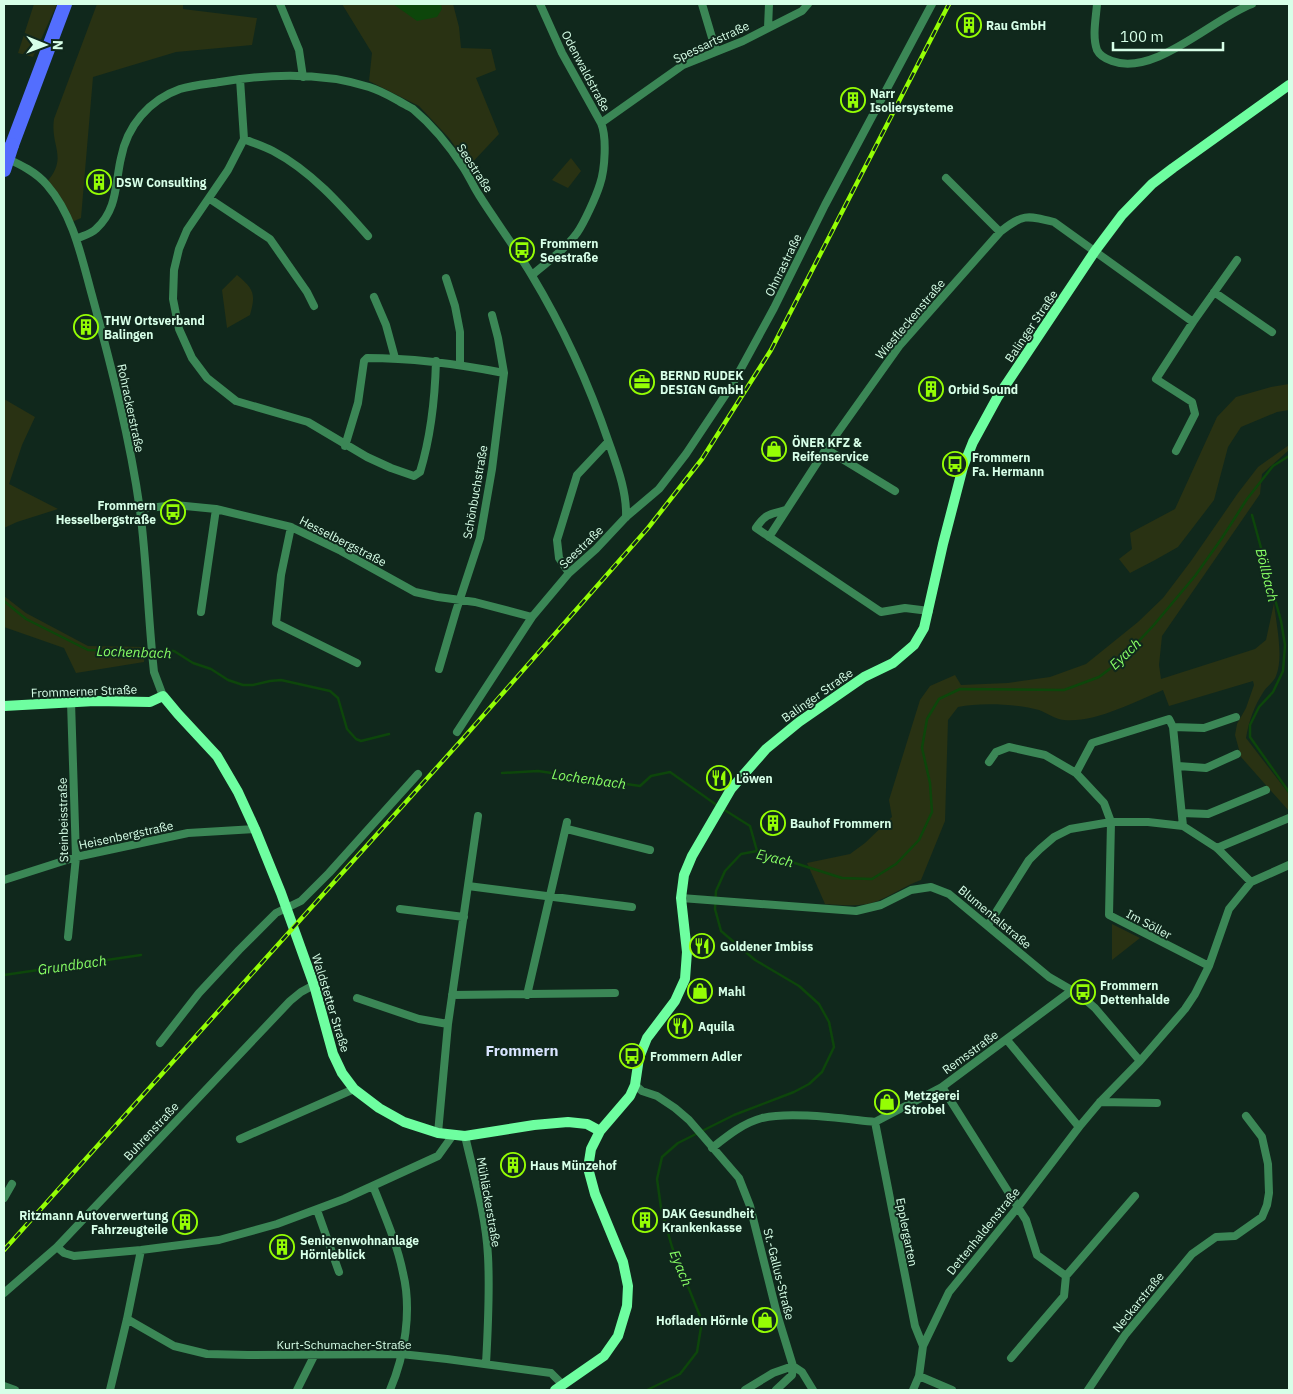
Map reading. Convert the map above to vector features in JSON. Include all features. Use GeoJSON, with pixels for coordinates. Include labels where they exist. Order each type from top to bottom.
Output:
{"type":"FeatureCollection","features":[{"type":"Feature","properties":{"kind":"highway"},"geometry":{"type":"LineString","coordinates":[[4,170],[65,4]]}},
{"type":"Feature","properties":{"kind":"main road","name":"Balinger Straße"},"geometry":{"type":"LineString","coordinates":[[559,1388],[604,1356],[618,1336],[627,1306],[628,1286],[624,1262],[594,1194],[588,1168],[591,1149],[600,1131],[622,1107],[635,1085],[639,1058],[647,1038],[674,1001],[685,979],[688,952],[684,875],[692,856],[731,789],[766,749],[799,722],[864,678],[893,663],[914,645],[924,628],[929,611],[964,467],[973,442],[998,398],[1095,251],[1122,215],[1152,184],[1289,84]]}},
{"type":"Feature","properties":{"kind":"main road","name":"Frommerner Straße"},"geometry":{"type":"LineString","coordinates":[[4,706],[71,702],[150,702],[163,696]]}},
{"type":"Feature","properties":{"kind":"main road","name":"Waldstetter Straße"},"geometry":{"type":"LineString","coordinates":[[163,696],[217,756],[238,792],[255,829],[314,985],[333,1054],[342,1073],[354,1089],[379,1108],[404,1122],[438,1133],[465,1136],[534,1125],[568,1122],[586,1124],[600,1131]]}},
{"type":"Feature","properties":{"kind":"street"},"geometry":{"type":"LineString","coordinates":[[280,4],[298,50],[303,77]]}},
{"type":"Feature","properties":{"kind":"street","name":"Odenwaldstraße"},"geometry":{"type":"LineString","coordinates":[[532,275],[560,252],[578,232],[600,184],[604,156],[604,130],[562,53],[540,4]]}},
{"type":"Feature","properties":{"kind":"street"},"geometry":{"type":"LineString","coordinates":[[702,4],[716,51]]}},
{"type":"Feature","properties":{"kind":"street"},"geometry":{"type":"LineString","coordinates":[[768,28],[769,4]]}},
{"type":"Feature","properties":{"kind":"street","name":"Spessartstraße"},"geometry":{"type":"LineString","coordinates":[[601,123],[683,65],[743,41],[802,11],[808,4]]}},
{"type":"Feature","properties":{"kind":"street","name":"Ohnrastraße"},"geometry":{"type":"LineString","coordinates":[[626,517],[659,489],[686,454],[732,386],[774,308],[825,205],[932,4]]}},
{"type":"Feature","properties":{"kind":"street"},"geometry":{"type":"LineString","coordinates":[[1097,4],[1094,40],[1098,52],[1105,59],[1116,63],[1132,63],[1162,56],[1252,4]]}},
{"type":"Feature","properties":{"kind":"street","name":"Seestraße"},"geometry":{"type":"LineString","coordinates":[[76,239],[96,229],[111,209],[118,184],[120,159],[126,138],[136,120],[148,108],[180,89],[271,76],[325,78],[370,87],[412,109],[443,140],[463,167],[532,275],[573,353],[596,405],[617,465],[627,505],[626,517],[596,549],[569,573],[532,617],[457,732]]}},
{"type":"Feature","properties":{"kind":"street"},"geometry":{"type":"LineString","coordinates":[[240,79],[244,139],[228,170],[188,230],[179,249],[174,270],[173,299],[179,329],[192,358],[207,378],[236,401],[308,422],[346,446],[391,468],[414,476],[420,472],[431,426],[435,394],[436,361]]}},
{"type":"Feature","properties":{"kind":"street"},"geometry":{"type":"LineString","coordinates":[[244,139],[274,152],[306,174],[336,200],[368,236]]}},
{"type":"Feature","properties":{"kind":"street","name":"Rohrackerstraße"},"geometry":{"type":"LineString","coordinates":[[4,158],[26,167],[46,184],[62,206],[76,239],[110,362],[127,439],[140,509],[154,672],[163,696]]}},
{"type":"Feature","properties":{"kind":"street"},"geometry":{"type":"LineString","coordinates":[[946,178],[1000,232]]}},
{"type":"Feature","properties":{"kind":"street"},"geometry":{"type":"LineString","coordinates":[[210,199],[270,239],[307,292],[314,306]]}},
{"type":"Feature","properties":{"kind":"street","name":"Wiesfleckenstraße"},"geometry":{"type":"LineString","coordinates":[[769,537],[826,449],[900,345],[1000,232],[1013,221],[1030,216],[1054,222],[1193,322]]}},
{"type":"Feature","properties":{"kind":"street"},"geometry":{"type":"LineString","coordinates":[[1176,451],[1195,414],[1192,402],[1156,379],[1237,260]]}},
{"type":"Feature","properties":{"kind":"street"},"geometry":{"type":"LineString","coordinates":[[446,278],[455,306],[460,332],[460,365]]}},
{"type":"Feature","properties":{"kind":"street"},"geometry":{"type":"LineString","coordinates":[[1214,292],[1272,332]]}},
{"type":"Feature","properties":{"kind":"street"},"geometry":{"type":"LineString","coordinates":[[374,297],[386,326],[395,358]]}},
{"type":"Feature","properties":{"kind":"street","name":"Schönbuchstraße"},"geometry":{"type":"LineString","coordinates":[[439,669],[480,538],[492,469],[504,373],[492,315]]}},
{"type":"Feature","properties":{"kind":"street"},"geometry":{"type":"LineString","coordinates":[[346,446],[358,403],[364,361],[367,358],[436,361],[504,373]]}},
{"type":"Feature","properties":{"kind":"street"},"geometry":{"type":"LineString","coordinates":[[569,573],[559,558],[558,540],[576,475],[608,442]]}},
{"type":"Feature","properties":{"kind":"street"},"geometry":{"type":"LineString","coordinates":[[826,449],[895,491]]}},
{"type":"Feature","properties":{"kind":"street","name":"Hesselbergstraße"},"geometry":{"type":"LineString","coordinates":[[140,509],[175,505],[216,509],[291,527],[341,551],[415,592],[475,602],[532,617]]}},
{"type":"Feature","properties":{"kind":"street"},"geometry":{"type":"LineString","coordinates":[[202,612],[216,509]]}},
{"type":"Feature","properties":{"kind":"street"},"geometry":{"type":"LineString","coordinates":[[786,510],[768,514],[756,528],[881,612],[905,608],[929,611]]}},
{"type":"Feature","properties":{"kind":"street"},"geometry":{"type":"LineString","coordinates":[[291,527],[281,574],[276,624],[357,663]]}},
{"type":"Feature","properties":{"kind":"street","name":"Steinbeisstraße"},"geometry":{"type":"LineString","coordinates":[[68,937],[76,857],[71,702]]}},
{"type":"Feature","properties":{"kind":"street"},"geometry":{"type":"LineString","coordinates":[[1173,727],[1204,728],[1236,717]]}},
{"type":"Feature","properties":{"kind":"street"},"geometry":{"type":"LineString","coordinates":[[1076,773],[1092,743],[1169,718],[1173,727],[1183,826]]}},
{"type":"Feature","properties":{"kind":"street"},"geometry":{"type":"LineString","coordinates":[[989,762],[996,752],[1009,747],[1045,755],[1076,773],[1104,803],[1110,822]]}},
{"type":"Feature","properties":{"kind":"street"},"geometry":{"type":"LineString","coordinates":[[1178,766],[1206,768],[1237,754]]}},
{"type":"Feature","properties":{"kind":"street"},"geometry":{"type":"LineString","coordinates":[[160,1043],[199,993],[226,964],[276,913],[301,901],[329,873],[418,774]]}},
{"type":"Feature","properties":{"kind":"street"},"geometry":{"type":"LineString","coordinates":[[1182,813],[1208,814],[1266,790]]}},
{"type":"Feature","properties":{"kind":"street"},"geometry":{"type":"LineString","coordinates":[[438,1133],[448,1024],[478,816]]}},
{"type":"Feature","properties":{"kind":"street"},"geometry":{"type":"LineString","coordinates":[[1217,848],[1289,818]]}},
{"type":"Feature","properties":{"kind":"street"},"geometry":{"type":"LineString","coordinates":[[988,925],[1029,860],[1054,837],[1070,829],[1110,822],[1148,822],[1183,826],[1217,848],[1251,882]]}},
{"type":"Feature","properties":{"kind":"street","name":"Im Söller"},"geometry":{"type":"LineString","coordinates":[[1110,822],[1109,915],[1209,966]]}},
{"type":"Feature","properties":{"kind":"street"},"geometry":{"type":"LineString","coordinates":[[527,995],[567,825],[650,850]]}},
{"type":"Feature","properties":{"kind":"street","name":"Heisenbergstraße"},"geometry":{"type":"LineString","coordinates":[[4,880],[76,857],[188,833],[255,829]]}},
{"type":"Feature","properties":{"kind":"street","name":"Dettenhaldenstraße"},"geometry":{"type":"LineString","coordinates":[[913,1390],[919,1376],[924,1346],[949,1292],[1079,1127],[1185,1009],[1196,994],[1209,966],[1229,909],[1251,882],[1289,866]]}},
{"type":"Feature","properties":{"kind":"street"},"geometry":{"type":"LineString","coordinates":[[468,886],[632,907]]}},
{"type":"Feature","properties":{"kind":"street","name":"Blumentalstraße"},"geometry":{"type":"LineString","coordinates":[[685,898],[856,911],[881,905],[910,890],[931,887],[949,894],[1048,977],[1080,995],[1096,1008],[1140,1060]]}},
{"type":"Feature","properties":{"kind":"street"},"geometry":{"type":"LineString","coordinates":[[400,910],[464,917]]}},
{"type":"Feature","properties":{"kind":"street","name":"Buhrenstraße"},"geometry":{"type":"LineString","coordinates":[[4,1293],[57,1247],[290,1001],[314,985]]}},
{"type":"Feature","properties":{"kind":"street","name":"Remsstraße"},"geometry":{"type":"LineString","coordinates":[[875,1122],[942,1086],[1072,991]]}},
{"type":"Feature","properties":{"kind":"street"},"geometry":{"type":"LineString","coordinates":[[452,995],[615,993]]}},
{"type":"Feature","properties":{"kind":"street"},"geometry":{"type":"LineString","coordinates":[[357,998],[419,1020],[448,1024]]}},
{"type":"Feature","properties":{"kind":"street"},"geometry":{"type":"LineString","coordinates":[[1007,1040],[1079,1127]]}},
{"type":"Feature","properties":{"kind":"street","name":"St.-Gallus-Straße"},"geometry":{"type":"LineString","coordinates":[[635,1085],[642,1091],[656,1096],[676,1108],[740,1178],[748,1196],[776,1314],[793,1366],[802,1372],[813,1390]]}},
{"type":"Feature","properties":{"kind":"street"},"geometry":{"type":"LineString","coordinates":[[942,1086],[1026,1220],[1037,1256],[1066,1276]]}},
{"type":"Feature","properties":{"kind":"street"},"geometry":{"type":"LineString","coordinates":[[240,1139],[354,1089]]}},
{"type":"Feature","properties":{"kind":"street"},"geometry":{"type":"LineString","coordinates":[[1100,1102],[1157,1103]]}},
{"type":"Feature","properties":{"kind":"street"},"geometry":{"type":"LineString","coordinates":[[710,1145],[762,1118],[787,1116],[875,1122]]}},
{"type":"Feature","properties":{"kind":"street","name":"Neckarstraße"},"geometry":{"type":"LineString","coordinates":[[1088,1390],[1125,1335],[1192,1254],[1216,1237],[1235,1236],[1262,1217],[1269,1193],[1268,1164],[1262,1137],[1246,1116]]}},
{"type":"Feature","properties":{"kind":"street","name":"Epplergarten"},"geometry":{"type":"LineString","coordinates":[[875,1122],[915,1326],[924,1346]]}},
{"type":"Feature","properties":{"kind":"street"},"geometry":{"type":"LineString","coordinates":[[57,1247],[64,1253],[74,1256],[141,1250],[220,1240],[277,1224],[317,1210],[438,1156],[453,1135]]}},
{"type":"Feature","properties":{"kind":"street","name":"Mühläckerstraße"},"geometry":{"type":"LineString","coordinates":[[465,1136],[483,1221],[488,1256],[486,1364]]}},
{"type":"Feature","properties":{"kind":"street"},"geometry":{"type":"LineString","coordinates":[[4,1198],[12,1184]]}},
{"type":"Feature","properties":{"kind":"street"},"geometry":{"type":"LineString","coordinates":[[373,1186],[399,1255],[406,1294],[405,1326],[401,1354],[397,1373],[390,1390]]}},
{"type":"Feature","properties":{"kind":"street"},"geometry":{"type":"LineString","coordinates":[[1011,1358],[1064,1296],[1066,1276],[1135,1196]]}},
{"type":"Feature","properties":{"kind":"street"},"geometry":{"type":"LineString","coordinates":[[317,1210],[339,1272]]}},
{"type":"Feature","properties":{"kind":"street"},"geometry":{"type":"LineString","coordinates":[[110,1390],[128,1319],[141,1250]]}},
{"type":"Feature","properties":{"kind":"street","name":"Kurt-Schumacher-Straße"},"geometry":{"type":"LineString","coordinates":[[128,1319],[174,1346],[207,1354],[401,1354],[550,1373],[559,1388]]}},
{"type":"Feature","properties":{"kind":"street"},"geometry":{"type":"LineString","coordinates":[[297,1390],[315,1354]]}},
{"type":"Feature","properties":{"kind":"street"},"geometry":{"type":"LineString","coordinates":[[745,1390],[773,1373],[793,1366],[792,1375],[776,1390]]}},
{"type":"Feature","properties":{"kind":"street"},"geometry":{"type":"LineString","coordinates":[[919,1376],[952,1390]]}},
{"type":"Feature","properties":{"kind":"street"},"geometry":{"type":"LineString","coordinates":[[4,1386],[15,1390]]}},
{"type":"Feature","properties":{"kind":"shaded area"},"geometry":{"type":"Polygon","coordinates":[[[34,4],[57,4],[33,57],[18,53],[34,4]]]}},
{"type":"Feature","properties":{"kind":"shaded area"},"geometry":{"type":"Polygon","coordinates":[[[97,4],[183,4],[183,9],[257,18],[252,45],[176,52],[93,77],[81,218],[72,222],[46,183],[53,174],[58,159],[53,129],[54,119],[97,4]]]}},
{"type":"Feature","properties":{"kind":"shaded area"},"geometry":{"type":"Polygon","coordinates":[[[342,4],[453,4],[459,27],[461,48],[491,49],[496,70],[476,78],[499,134],[469,166],[449,138],[419,106],[369,81],[372,53],[342,4]]]}},
{"type":"Feature","properties":{"kind":"shaded area"},"geometry":{"type":"Polygon","coordinates":[[[393,4],[441,4],[442,9],[437,17],[417,21],[393,4]]]}},
{"type":"Feature","properties":{"kind":"shaded area"},"geometry":{"type":"Polygon","coordinates":[[[571,158],[581,171],[568,188],[552,180],[571,158]]]}},
{"type":"Feature","properties":{"kind":"shaded area"},"geometry":{"type":"Polygon","coordinates":[[[237,275],[247,284],[252,292],[252,308],[250,315],[227,328],[222,290],[237,275]]]}},
{"type":"Feature","properties":{"kind":"shaded area"},"geometry":{"type":"Polygon","coordinates":[[[1289,384],[1289,410],[1277,412],[1241,427],[1228,447],[1214,500],[1178,547],[1130,573],[1119,559],[1132,549],[1130,533],[1175,509],[1217,417],[1236,397],[1289,384]]]}},
{"type":"Feature","properties":{"kind":"shaded area"},"geometry":{"type":"Polygon","coordinates":[[[4,399],[35,417],[22,445],[9,484],[58,509],[4,528],[4,399]]]}},
{"type":"Feature","properties":{"kind":"shaded area"},"geometry":{"type":"Polygon","coordinates":[[[1289,445],[1289,450],[1262,474],[1260,494],[1162,636],[1159,665],[1161,679],[1255,649],[1266,640],[1274,603],[1278,630],[1278,668],[1275,678],[1260,697],[1250,720],[1246,738],[1289,794],[1289,811],[1241,757],[1235,735],[1237,724],[1246,708],[1254,685],[1253,681],[1169,706],[1163,690],[1114,711],[1076,720],[1064,720],[1039,710],[1009,705],[988,704],[958,707],[948,720],[945,821],[921,880],[868,904],[825,904],[807,863],[850,854],[865,843],[892,817],[889,800],[920,700],[930,686],[955,675],[961,685],[1008,683],[1050,677],[1086,664],[1138,622],[1163,598],[1258,467],[1289,445]]]}},
{"type":"Feature","properties":{"kind":"shaded area"},"geometry":{"type":"Polygon","coordinates":[[[4,596],[26,613],[88,646],[145,647],[144,662],[76,673],[64,648],[4,627],[4,596]]]}},
{"type":"Feature","properties":{"kind":"shaded area"},"geometry":{"type":"Polygon","coordinates":[[[1112,924],[1140,938],[1112,960],[1112,924]]]}},
{"type":"Feature","properties":{"kind":"waterway","name":"Eyach"},"geometry":{"type":"LineString","coordinates":[[647,1390],[680,1374],[697,1352],[702,1321],[672,1247],[661,1208],[657,1179],[662,1157],[678,1143],[734,1115],[794,1092],[809,1084],[822,1072],[834,1047],[829,1022],[819,1004],[799,986],[755,960],[721,931],[715,909],[716,891],[725,871],[741,854],[757,851],[842,878],[872,879],[896,864],[919,840],[932,812],[930,783],[922,748],[927,719],[939,699],[960,689],[1064,690],[1099,677],[1119,662],[1153,626],[1195,576],[1247,499],[1273,466],[1289,456]]}},
{"type":"Feature","properties":{"kind":"waterway","name":"Böllbach"},"geometry":{"type":"LineString","coordinates":[[1252,515],[1281,621],[1285,645],[1283,671],[1273,692],[1259,707],[1250,725],[1250,737],[1289,792]]}},
{"type":"Feature","properties":{"kind":"waterway","name":"Lochenbach"},"geometry":{"type":"LineString","coordinates":[[4,601],[26,619],[88,650],[174,651],[193,663],[211,669],[228,680],[243,685],[281,680],[330,691],[338,698],[347,729],[356,739],[361,741],[389,734]]}},
{"type":"Feature","properties":{"kind":"waterway","name":"Lochenbach"},"geometry":{"type":"LineString","coordinates":[[502,773],[538,771],[640,786],[651,776],[670,772],[718,806]]}},
{"type":"Feature","properties":{"kind":"waterway","name":"Lochenbach"},"geometry":{"type":"LineString","coordinates":[[723,809],[750,826],[757,851]]}},
{"type":"Feature","properties":{"kind":"waterway","name":"Grundbach"},"geometry":{"type":"LineString","coordinates":[[4,975],[141,955]]}},
{"type":"Feature","properties":{"kind":"railway"},"geometry":{"type":"LineString","coordinates":[[4,1250],[467,734],[648,528],[702,459],[771,350],[949,4]]}},
{"type":"Feature","properties":{"kind":"place","name":"Rau GmbH"},"geometry":{"type":"Point","coordinates":[969,25]}},
{"type":"Feature","properties":{"kind":"place","name":"Narr Isoliersysteme"},"geometry":{"type":"Point","coordinates":[853,100]}},
{"type":"Feature","properties":{"kind":"place","name":"DSW Consulting"},"geometry":{"type":"Point","coordinates":[99,182]}},
{"type":"Feature","properties":{"kind":"place","name":"Frommern Seestraße"},"geometry":{"type":"Point","coordinates":[522,250]}},
{"type":"Feature","properties":{"kind":"place","name":"THW Ortsverband Balingen"},"geometry":{"type":"Point","coordinates":[86,327]}},
{"type":"Feature","properties":{"kind":"place","name":"BERND RUDEK DESIGN GmbH"},"geometry":{"type":"Point","coordinates":[642,382]}},
{"type":"Feature","properties":{"kind":"place","name":"Orbid Sound"},"geometry":{"type":"Point","coordinates":[931,389]}},
{"type":"Feature","properties":{"kind":"place","name":"ÖNER KFZ & Reifenservice"},"geometry":{"type":"Point","coordinates":[774,449]}},
{"type":"Feature","properties":{"kind":"place","name":"Frommern Fa. Hermann"},"geometry":{"type":"Point","coordinates":[955,464]}},
{"type":"Feature","properties":{"kind":"place","name":"Frommern Hesselbergstraße"},"geometry":{"type":"Point","coordinates":[173,512]}},
{"type":"Feature","properties":{"kind":"place","name":"Löwen"},"geometry":{"type":"Point","coordinates":[719,778]}},
{"type":"Feature","properties":{"kind":"place","name":"Bauhof Frommern"},"geometry":{"type":"Point","coordinates":[773,823]}},
{"type":"Feature","properties":{"kind":"place","name":"Goldener Imbiss"},"geometry":{"type":"Point","coordinates":[702,946]}},
{"type":"Feature","properties":{"kind":"place","name":"Mahl"},"geometry":{"type":"Point","coordinates":[700,991]}},
{"type":"Feature","properties":{"kind":"place","name":"Frommern Dettenhalde"},"geometry":{"type":"Point","coordinates":[1083,992]}},
{"type":"Feature","properties":{"kind":"place","name":"Aquila"},"geometry":{"type":"Point","coordinates":[680,1026]}},
{"type":"Feature","properties":{"kind":"place","name":"Frommern Adler"},"geometry":{"type":"Point","coordinates":[632,1056]}},
{"type":"Feature","properties":{"kind":"place","name":"Metzgerei Strobel"},"geometry":{"type":"Point","coordinates":[887,1102]}},
{"type":"Feature","properties":{"kind":"place","name":"Haus Münzehof"},"geometry":{"type":"Point","coordinates":[513,1165]}},
{"type":"Feature","properties":{"kind":"place","name":"DAK Gesundheit Krankenkasse"},"geometry":{"type":"Point","coordinates":[645,1220]}},
{"type":"Feature","properties":{"kind":"place","name":"Ritzmann Autoverwertung Fahrzeugteile"},"geometry":{"type":"Point","coordinates":[185,1222]}},
{"type":"Feature","properties":{"kind":"place","name":"Seniorenwohnanlage Hörnleblick"},"geometry":{"type":"Point","coordinates":[282,1247]}},
{"type":"Feature","properties":{"kind":"place","name":"Hofladen Hörnle"},"geometry":{"type":"Point","coordinates":[765,1320]}},
{"type":"Feature","properties":{"kind":"district","name":"Frommern"},"geometry":{"type":"Point","coordinates":[522,1050]}}]}
